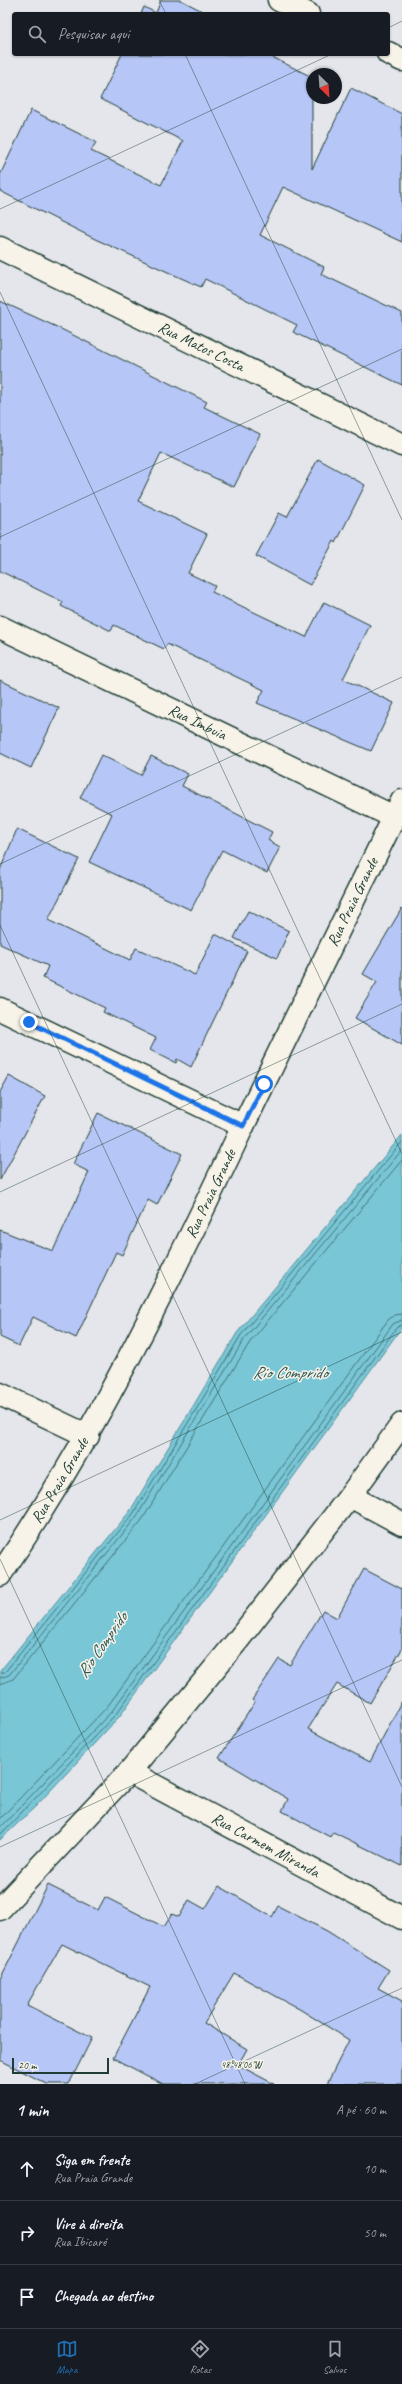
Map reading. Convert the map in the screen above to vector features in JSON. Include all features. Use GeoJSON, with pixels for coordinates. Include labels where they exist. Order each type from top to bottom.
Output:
{"type":"FeatureCollection","features":[{"type":"Feature","properties":{"kind":"street"},"geometry":{"type":"LineString","coordinates":[[280,0],[304,12]]}},
{"type":"Feature","properties":{"kind":"street"},"geometry":{"type":"LineString","coordinates":[[390,55],[402,60]]}},
{"type":"Feature","properties":{"kind":"street","name":"Rua Matos Costa"},"geometry":{"type":"LineString","coordinates":[[0,248],[402,445]]}},
{"type":"Feature","properties":{"kind":"street","name":"Rua Imbuia"},"geometry":{"type":"LineString","coordinates":[[0,628],[398,809]]}},
{"type":"Feature","properties":{"kind":"street","name":"Rua Praia Grande"},"geometry":{"type":"LineString","coordinates":[[0,1576],[88,1436],[140,1339],[398,809]]}},
{"type":"Feature","properties":{"kind":"street"},"geometry":{"type":"LineString","coordinates":[[0,1008],[243,1126]]}},
{"type":"Feature","properties":{"kind":"street"},"geometry":{"type":"LineString","coordinates":[[0,1394],[88,1436]]}},
{"type":"Feature","properties":{"kind":"street"},"geometry":{"type":"LineString","coordinates":[[0,1909],[129,1772],[238,1640],[350,1496],[402,1424]]}},
{"type":"Feature","properties":{"kind":"street"},"geometry":{"type":"LineString","coordinates":[[350,1496],[402,1524]]}},
{"type":"Feature","properties":{"kind":"street","name":"Rua Carmem Miranda"},"geometry":{"type":"LineString","coordinates":[[129,1772],[402,1918]]}},
{"type":"Feature","properties":{"kind":"water","name":"Rio Comprido"},"geometry":{"type":"Polygon","coordinates":[[[402,1135],[402,1327],[119,1717],[36,1806],[0,1840],[0,1671],[130,1511],[237,1333],[402,1135]]]}},
{"type":"Feature","properties":{"kind":"building"},"geometry":{"type":"Polygon","coordinates":[[[161,0],[181,0],[204,12],[156,12],[161,0]]]}},
{"type":"Feature","properties":{"kind":"building"},"geometry":{"type":"Polygon","coordinates":[[[144,7],[154,12],[142,12],[144,7]]]}},
{"type":"Feature","properties":{"kind":"building"},"geometry":{"type":"Polygon","coordinates":[[[121,56],[270,56],[306,74],[306,104],[312,104],[312,169],[351,88],[402,114],[402,242],[283,187],[260,235],[324,267],[321,274],[402,313],[402,385],[293,332],[297,325],[205,279],[201,287],[95,239],[0,191],[0,175],[31,110],[96,142],[91,151],[161,185],[183,141],[100,99],[121,56]]]}},
{"type":"Feature","properties":{"kind":"building"},"geometry":{"type":"Polygon","coordinates":[[[0,301],[59,328],[207,402],[204,407],[260,434],[234,487],[161,453],[138,501],[207,534],[188,573],[215,586],[212,592],[306,637],[324,602],[370,625],[343,679],[394,703],[371,751],[257,703],[264,690],[167,644],[164,649],[114,625],[111,631],[61,606],[63,602],[0,571],[0,301]]]}},
{"type":"Feature","properties":{"kind":"building"},"geometry":{"type":"Polygon","coordinates":[[[318,459],[365,485],[336,543],[334,541],[310,585],[256,556],[279,513],[287,517],[318,459]]]}},
{"type":"Feature","properties":{"kind":"building"},"geometry":{"type":"Polygon","coordinates":[[[0,680],[59,708],[31,768],[0,753],[0,680]]]}},
{"type":"Feature","properties":{"kind":"building"},"geometry":{"type":"Polygon","coordinates":[[[101,755],[141,775],[151,756],[188,774],[182,786],[272,832],[268,840],[280,847],[267,873],[222,850],[191,910],[89,862],[112,814],[80,798],[101,755]]]}},
{"type":"Feature","properties":{"kind":"building"},"geometry":{"type":"Polygon","coordinates":[[[17,829],[79,859],[48,920],[130,960],[136,948],[195,975],[215,934],[247,951],[191,1067],[177,1059],[176,1063],[150,1050],[156,1038],[103,1012],[105,1008],[43,978],[48,966],[0,944],[0,870],[17,829]]]}},
{"type":"Feature","properties":{"kind":"building"},"geometry":{"type":"Polygon","coordinates":[[[402,908],[402,1045],[355,1018],[377,982],[363,974],[402,908]]]}},
{"type":"Feature","properties":{"kind":"building"},"geometry":{"type":"Polygon","coordinates":[[[248,911],[289,931],[277,958],[234,938],[248,911]]]}},
{"type":"Feature","properties":{"kind":"building"},"geometry":{"type":"Polygon","coordinates":[[[9,1076],[45,1096],[0,1180],[0,1092],[9,1076]]]}},
{"type":"Feature","properties":{"kind":"building"},"geometry":{"type":"Polygon","coordinates":[[[98,1113],[182,1154],[157,1205],[148,1200],[122,1255],[116,1252],[76,1338],[33,1317],[19,1346],[0,1337],[0,1230],[53,1251],[89,1172],[73,1164],[98,1113]]]}},
{"type":"Feature","properties":{"kind":"building"},"geometry":{"type":"Polygon","coordinates":[[[364,1569],[402,1589],[402,1649],[370,1703],[337,1684],[308,1729],[370,1762],[402,1701],[402,1866],[333,1832],[330,1837],[282,1811],[288,1799],[219,1758],[255,1702],[252,1700],[279,1659],[290,1665],[323,1610],[337,1618],[364,1569]]]}},
{"type":"Feature","properties":{"kind":"building"},"geometry":{"type":"Polygon","coordinates":[[[48,1885],[98,1910],[105,1897],[164,1927],[172,1914],[179,1917],[189,1900],[205,1909],[219,1886],[272,1917],[278,1906],[327,1931],[389,1970],[378,1988],[402,2001],[402,2084],[327,2084],[349,2040],[301,2010],[234,1973],[204,2023],[247,2049],[238,2065],[274,2084],[163,2084],[113,2058],[150,1987],[62,1944],[27,2005],[92,2038],[69,2084],[47,2084],[0,2060],[0,1979],[48,1885]]]}},
{"type":"Feature","properties":{"kind":"route"},"geometry":{"type":"LineString","coordinates":[[29,1022],[243,1126],[264,1084]]}}]}
